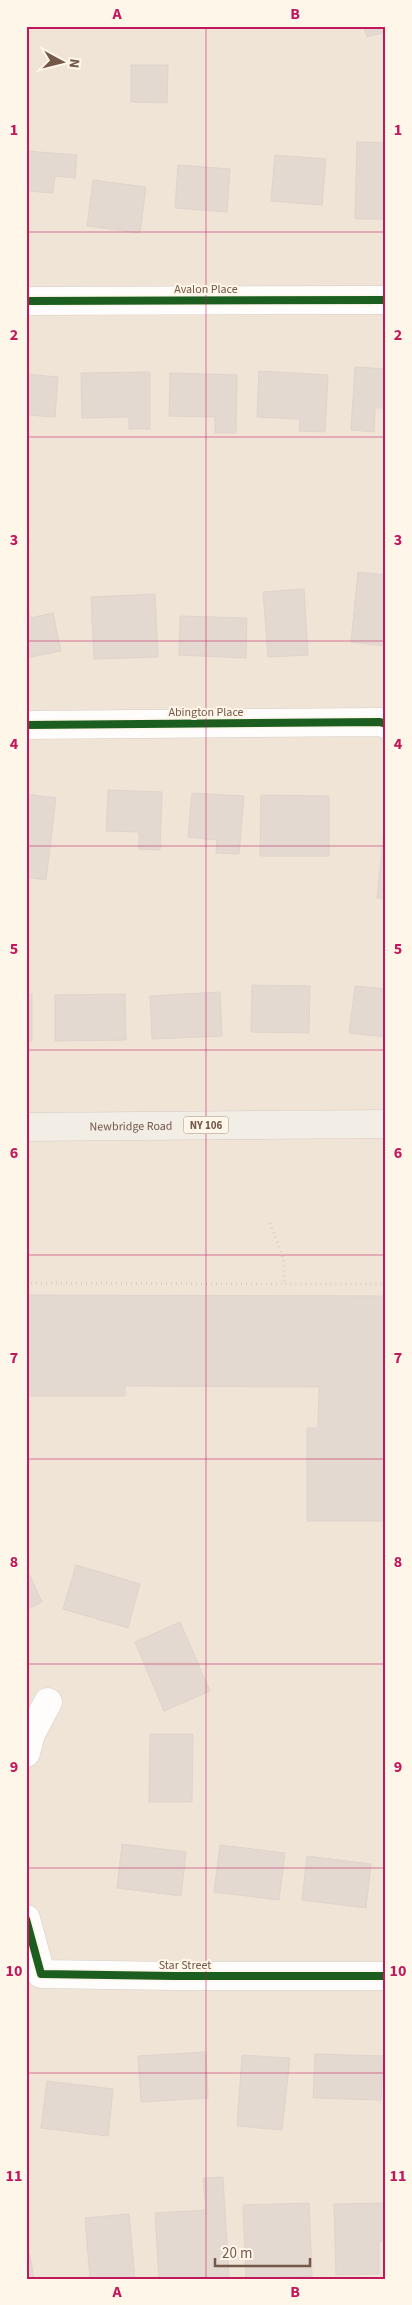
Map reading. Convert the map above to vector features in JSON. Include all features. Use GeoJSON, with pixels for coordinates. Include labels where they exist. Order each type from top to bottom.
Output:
{"type":"FeatureCollection","features":[{"type":"Feature","properties":{"kind":"main road","name":"Newbridge Road"},"geometry":{"type":"LineString","coordinates":[[26,1127],[386,1124]]}},
{"type":"Feature","properties":{"kind":"street","name":"Avalon Place"},"geometry":{"type":"LineString","coordinates":[[26,302],[386,300]]}},
{"type":"Feature","properties":{"kind":"street","name":"Abington Place"},"geometry":{"type":"LineString","coordinates":[[26,725],[370,722],[386,724]]}},
{"type":"Feature","properties":{"kind":"street"},"geometry":{"type":"LineString","coordinates":[[26,1753],[31,1734],[48,1702]]}},
{"type":"Feature","properties":{"kind":"street","name":"Star Street"},"geometry":{"type":"LineString","coordinates":[[26,1919],[41,1974],[386,1976]]}},
{"type":"Feature","properties":{"kind":"path"},"geometry":{"type":"LineString","coordinates":[[270,1223],[284,1260],[284,1284]]}},
{"type":"Feature","properties":{"kind":"path"},"geometry":{"type":"LineString","coordinates":[[26,1283],[386,1284]]}},
{"type":"Feature","properties":{"kind":"shaded area"},"geometry":{"type":"Polygon","coordinates":[[[26,26],[386,26],[386,2279],[26,2279],[26,26]]]}},
{"type":"Feature","properties":{"kind":"building"},"geometry":{"type":"Polygon","coordinates":[[[364,26],[386,26],[386,32],[367,37],[364,26]]]}},
{"type":"Feature","properties":{"kind":"building"},"geometry":{"type":"Polygon","coordinates":[[[131,65],[168,65],[167,103],[131,102],[131,65]]]}},
{"type":"Feature","properties":{"kind":"building"},"geometry":{"type":"Polygon","coordinates":[[[357,142],[386,143],[386,219],[355,219],[357,142]]]}},
{"type":"Feature","properties":{"kind":"building"},"geometry":{"type":"Polygon","coordinates":[[[26,151],[77,155],[75,178],[55,176],[53,193],[26,191],[26,151]]]}},
{"type":"Feature","properties":{"kind":"building"},"geometry":{"type":"Polygon","coordinates":[[[275,155],[326,159],[322,205],[271,201],[275,155]]]}},
{"type":"Feature","properties":{"kind":"building"},"geometry":{"type":"Polygon","coordinates":[[[178,165],[230,169],[227,212],[175,208],[178,165]]]}},
{"type":"Feature","properties":{"kind":"building"},"geometry":{"type":"Polygon","coordinates":[[[93,180],[146,187],[140,233],[87,226],[93,180]]]}},
{"type":"Feature","properties":{"kind":"building"},"geometry":{"type":"Polygon","coordinates":[[[355,367],[386,369],[386,408],[375,408],[374,432],[351,430],[355,367]]]}},
{"type":"Feature","properties":{"kind":"building"},"geometry":{"type":"Polygon","coordinates":[[[259,371],[328,375],[325,432],[299,431],[300,419],[257,417],[259,371]]]}},
{"type":"Feature","properties":{"kind":"building"},"geometry":{"type":"Polygon","coordinates":[[[150,372],[150,429],[129,429],[129,417],[82,418],[81,373],[150,372]]]}},
{"type":"Feature","properties":{"kind":"building"},"geometry":{"type":"Polygon","coordinates":[[[170,373],[237,375],[236,433],[215,433],[215,417],[169,416],[170,373]]]}},
{"type":"Feature","properties":{"kind":"building"},"geometry":{"type":"Polygon","coordinates":[[[26,374],[58,377],[55,417],[26,415],[26,374]]]}},
{"type":"Feature","properties":{"kind":"building"},"geometry":{"type":"Polygon","coordinates":[[[358,572],[386,575],[386,646],[351,642],[358,572]]]}},
{"type":"Feature","properties":{"kind":"building"},"geometry":{"type":"Polygon","coordinates":[[[304,589],[308,655],[268,657],[263,592],[304,589]]]}},
{"type":"Feature","properties":{"kind":"building"},"geometry":{"type":"Polygon","coordinates":[[[155,594],[158,657],[94,659],[91,597],[155,594]]]}},
{"type":"Feature","properties":{"kind":"building"},"geometry":{"type":"Polygon","coordinates":[[[26,597],[30,618],[53,613],[61,651],[26,658],[26,597]]]}},
{"type":"Feature","properties":{"kind":"building"},"geometry":{"type":"Polygon","coordinates":[[[180,616],[247,618],[246,658],[179,655],[180,616]]]}},
{"type":"Feature","properties":{"kind":"building"},"geometry":{"type":"Polygon","coordinates":[[[108,790],[162,792],[160,850],[139,849],[139,832],[106,831],[108,790]]]}},
{"type":"Feature","properties":{"kind":"building"},"geometry":{"type":"Polygon","coordinates":[[[192,793],[244,796],[239,854],[216,853],[217,840],[188,837],[192,793]]]}},
{"type":"Feature","properties":{"kind":"building"},"geometry":{"type":"Polygon","coordinates":[[[26,794],[56,798],[46,880],[26,877],[26,794]]]}},
{"type":"Feature","properties":{"kind":"building"},"geometry":{"type":"Polygon","coordinates":[[[261,795],[329,796],[329,856],[260,856],[261,795]]]}},
{"type":"Feature","properties":{"kind":"building"},"geometry":{"type":"Polygon","coordinates":[[[384,829],[386,829],[386,899],[377,898],[384,829]]]}},
{"type":"Feature","properties":{"kind":"building"},"geometry":{"type":"Polygon","coordinates":[[[252,985],[310,986],[309,1033],[251,1032],[252,985]]]}},
{"type":"Feature","properties":{"kind":"building"},"geometry":{"type":"Polygon","coordinates":[[[355,986],[386,989],[386,1037],[349,1033],[355,986]]]}},
{"type":"Feature","properties":{"kind":"building"},"geometry":{"type":"Polygon","coordinates":[[[220,992],[222,1036],[152,1039],[150,996],[220,992]]]}},
{"type":"Feature","properties":{"kind":"building"},"geometry":{"type":"Polygon","coordinates":[[[26,994],[32,994],[32,1041],[26,1041],[26,994]]]}},
{"type":"Feature","properties":{"kind":"building"},"geometry":{"type":"Polygon","coordinates":[[[125,994],[126,1040],[55,1041],[55,995],[125,994]]]}},
{"type":"Feature","properties":{"kind":"building"},"geometry":{"type":"Polygon","coordinates":[[[26,1295],[386,1296],[386,1521],[307,1521],[307,1428],[318,1428],[319,1387],[125,1386],[125,1396],[26,1396],[26,1295]]]}},
{"type":"Feature","properties":{"kind":"building"},"geometry":{"type":"Polygon","coordinates":[[[76,1565],[140,1584],[128,1628],[63,1609],[76,1565]]]}},
{"type":"Feature","properties":{"kind":"building"},"geometry":{"type":"Polygon","coordinates":[[[26,1567],[42,1602],[26,1610],[26,1567]]]}},
{"type":"Feature","properties":{"kind":"building"},"geometry":{"type":"Polygon","coordinates":[[[180,1622],[210,1691],[164,1711],[135,1642],[180,1622]]]}},
{"type":"Feature","properties":{"kind":"building"},"geometry":{"type":"Polygon","coordinates":[[[150,1734],[193,1734],[192,1802],[149,1802],[150,1734]]]}},
{"type":"Feature","properties":{"kind":"building"},"geometry":{"type":"Polygon","coordinates":[[[122,1844],[186,1852],[181,1896],[117,1888],[122,1844]]]}},
{"type":"Feature","properties":{"kind":"building"},"geometry":{"type":"Polygon","coordinates":[[[220,1845],[285,1853],[279,1900],[214,1892],[220,1845]]]}},
{"type":"Feature","properties":{"kind":"building"},"geometry":{"type":"Polygon","coordinates":[[[307,1856],[371,1864],[366,1908],[302,1900],[307,1856]]]}},
{"type":"Feature","properties":{"kind":"building"},"geometry":{"type":"Polygon","coordinates":[[[206,2052],[208,2098],[141,2102],[138,2056],[206,2052]]]}},
{"type":"Feature","properties":{"kind":"building"},"geometry":{"type":"Polygon","coordinates":[[[315,2054],[383,2056],[381,2100],[313,2098],[315,2054]]]}},
{"type":"Feature","properties":{"kind":"building"},"geometry":{"type":"Polygon","coordinates":[[[242,2055],[290,2058],[282,2130],[237,2126],[242,2055]]]}},
{"type":"Feature","properties":{"kind":"building"},"geometry":{"type":"Polygon","coordinates":[[[47,2081],[113,2089],[108,2136],[41,2128],[47,2081]]]}},
{"type":"Feature","properties":{"kind":"building"},"geometry":{"type":"Polygon","coordinates":[[[223,2177],[229,2278],[159,2279],[155,2213],[206,2210],[203,2178],[223,2177]]]}},
{"type":"Feature","properties":{"kind":"building"},"geometry":{"type":"Polygon","coordinates":[[[309,2203],[312,2276],[246,2279],[243,2205],[309,2203]]]}},
{"type":"Feature","properties":{"kind":"building"},"geometry":{"type":"Polygon","coordinates":[[[386,2203],[386,2241],[379,2241],[379,2274],[336,2275],[334,2204],[386,2203]]]}},
{"type":"Feature","properties":{"kind":"building"},"geometry":{"type":"Polygon","coordinates":[[[129,2214],[135,2279],[90,2279],[85,2218],[129,2214]]]}},
{"type":"Feature","properties":{"kind":"building"},"geometry":{"type":"Polygon","coordinates":[[[26,2255],[30,2255],[34,2279],[26,2279],[26,2255]]]}},
{"type":"Feature","properties":{"kind":"cycle path"},"geometry":{"type":"LineString","coordinates":[[26,301],[386,300]]}},
{"type":"Feature","properties":{"kind":"cycle path"},"geometry":{"type":"LineString","coordinates":[[26,725],[380,722],[386,724]]}},
{"type":"Feature","properties":{"kind":"cycle path"},"geometry":{"type":"LineString","coordinates":[[26,1919],[41,1974],[386,1976]]}}]}
